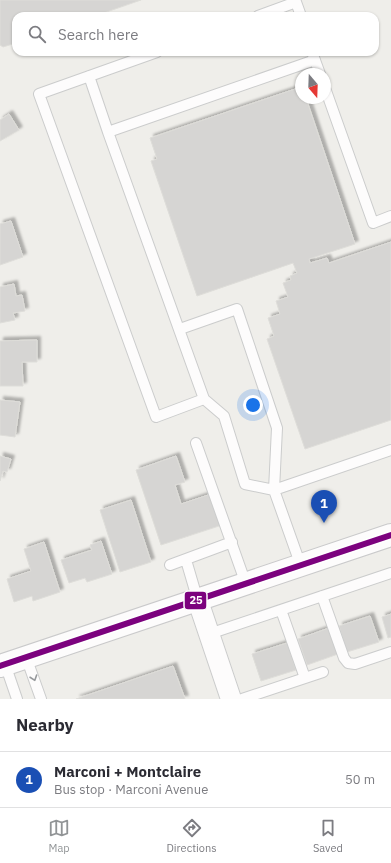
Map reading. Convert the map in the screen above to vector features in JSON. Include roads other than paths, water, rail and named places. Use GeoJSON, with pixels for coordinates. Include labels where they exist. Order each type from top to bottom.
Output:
{"type":"FeatureCollection","features":[{"type":"Feature","properties":{"kind":"main road"},"geometry":{"type":"LineString","coordinates":[[3,665],[198,601],[391,535]]}},
{"type":"Feature","properties":{"kind":"street"},"geometry":{"type":"LineString","coordinates":[[198,601],[231,699]]}},
{"type":"Feature","properties":{"kind":"lane"},"geometry":{"type":"LineString","coordinates":[[269,12],[296,2],[300,12]]}},
{"type":"Feature","properties":{"kind":"lane"},"geometry":{"type":"LineString","coordinates":[[146,56],[39,94],[156,417],[204,399]]}},
{"type":"Feature","properties":{"kind":"lane"},"geometry":{"type":"LineString","coordinates":[[108,132],[314,56],[318,68]]}},
{"type":"Feature","properties":{"kind":"lane"},"geometry":{"type":"LineString","coordinates":[[89,76],[204,399],[224,416],[245,484],[274,490],[391,450]]}},
{"type":"Feature","properties":{"kind":"lane"},"geometry":{"type":"LineString","coordinates":[[331,104],[373,223],[391,216]]}},
{"type":"Feature","properties":{"kind":"lane"},"geometry":{"type":"LineString","coordinates":[[180,329],[237,309],[277,428],[274,490],[301,566]]}},
{"type":"Feature","properties":{"kind":"lane"},"geometry":{"type":"LineString","coordinates":[[196,443],[246,584]]}},
{"type":"Feature","properties":{"kind":"lane"},"geometry":{"type":"LineString","coordinates":[[170,565],[232,542]]}},
{"type":"Feature","properties":{"kind":"lane"},"geometry":{"type":"LineString","coordinates":[[186,560],[198,601]]}},
{"type":"Feature","properties":{"kind":"lane"},"geometry":{"type":"LineString","coordinates":[[209,634],[391,573]]}},
{"type":"Feature","properties":{"kind":"lane"},"geometry":{"type":"LineString","coordinates":[[322,596],[344,658],[348,663],[355,664],[391,652]]}},
{"type":"Feature","properties":{"kind":"lane"},"geometry":{"type":"LineString","coordinates":[[281,610],[305,678]]}},
{"type":"Feature","properties":{"kind":"lane"},"geometry":{"type":"LineString","coordinates":[[26,657],[41,699]]}},
{"type":"Feature","properties":{"kind":"lane"},"geometry":{"type":"LineString","coordinates":[[3,665],[17,699]]}},
{"type":"Feature","properties":{"kind":"lane"},"geometry":{"type":"LineString","coordinates":[[242,699],[323,672]]}},
{"type":"Feature","properties":{"kind":"place","name":"Marconi + Montclaire"},"geometry":{"type":"Point","coordinates":[324,523]}}]}
